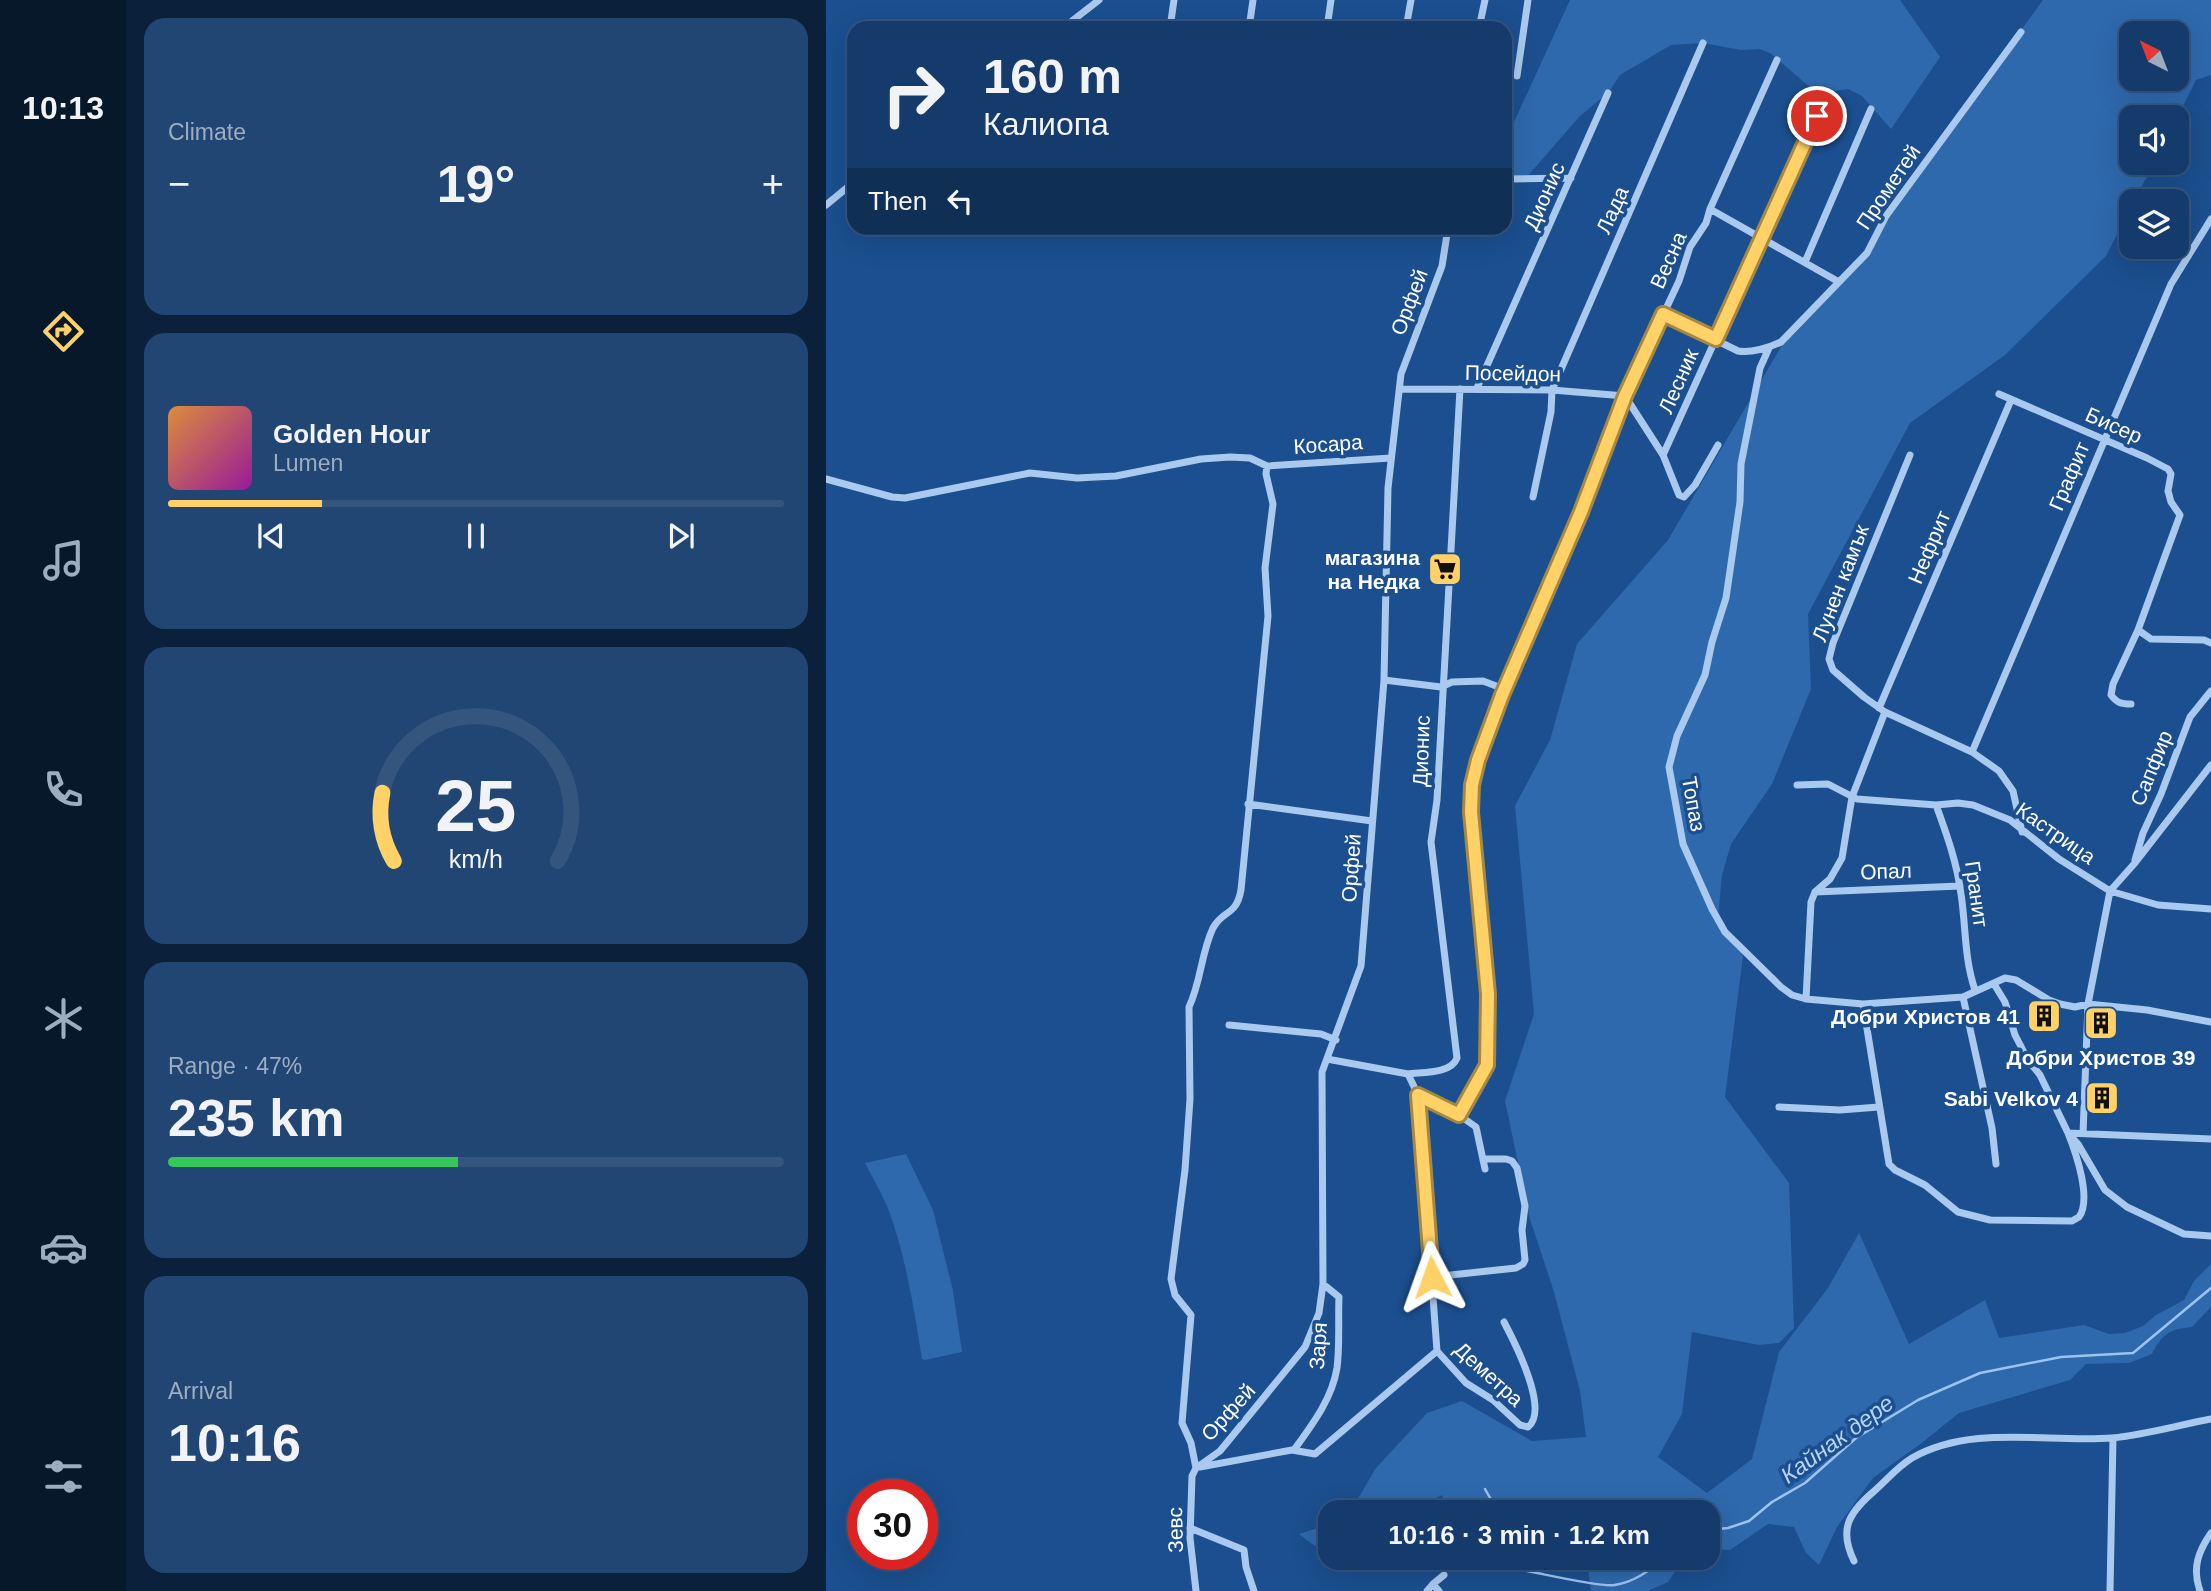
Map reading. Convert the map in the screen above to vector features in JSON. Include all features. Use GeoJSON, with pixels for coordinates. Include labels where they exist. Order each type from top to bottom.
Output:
{"type":"FeatureCollection","features":[{"type":"Feature","properties":{"kind":"street"},"geometry":{"type":"LineString","coordinates":[[1072,21],[1100,0]]}},
{"type":"Feature","properties":{"kind":"street"},"geometry":{"type":"LineString","coordinates":[[1171,21],[1174,0]]}},
{"type":"Feature","properties":{"kind":"street"},"geometry":{"type":"LineString","coordinates":[[1250,21],[1253,0]]}},
{"type":"Feature","properties":{"kind":"street"},"geometry":{"type":"LineString","coordinates":[[1328,21],[1331,0]]}},
{"type":"Feature","properties":{"kind":"street"},"geometry":{"type":"LineString","coordinates":[[1408,21],[1412,0]]}},
{"type":"Feature","properties":{"kind":"street"},"geometry":{"type":"LineString","coordinates":[[1480,21],[1485,0]]}},
{"type":"Feature","properties":{"kind":"street"},"geometry":{"type":"LineString","coordinates":[[1517,76],[1528,0]]}},
{"type":"Feature","properties":{"kind":"street","name":"Прометей"},"geometry":{"type":"LineString","coordinates":[[1769,348],[1781,342],[1867,253],[1886,216],[2021,32]]}},
{"type":"Feature","properties":{"kind":"street","name":"Лада"},"geometry":{"type":"LineString","coordinates":[[1533,497],[1551,412],[1552,390],[1703,43]]}},
{"type":"Feature","properties":{"kind":"street","name":"Весна"},"geometry":{"type":"LineString","coordinates":[[1459,1115],[1487,1065],[1488,994],[1471,812],[1472,785],[1478,760],[1504,690],[1581,512],[1625,396],[1679,282],[1690,247],[1706,223],[1777,60]]}},
{"type":"Feature","properties":{"kind":"street","name":"Лесник"},"geometry":{"type":"LineString","coordinates":[[1663,455],[1828,92]]}},
{"type":"Feature","properties":{"kind":"street","name":"Дионис"},"geometry":{"type":"LineString","coordinates":[[1477,388],[1608,93]]}},
{"type":"Feature","properties":{"kind":"street"},"geometry":{"type":"LineString","coordinates":[[1804,262],[1871,109]]}},
{"type":"Feature","properties":{"kind":"street"},"geometry":{"type":"LineString","coordinates":[[1512,179],[1571,178]]}},
{"type":"Feature","properties":{"kind":"street"},"geometry":{"type":"LineString","coordinates":[[826,205],[847,188]]}},
{"type":"Feature","properties":{"kind":"street"},"geometry":{"type":"LineString","coordinates":[[1710,209],[1839,282]]}},
{"type":"Feature","properties":{"kind":"street","name":"Графит"},"geometry":{"type":"LineString","coordinates":[[1972,752],[2171,284],[2211,219]]}},
{"type":"Feature","properties":{"kind":"street","name":"Орфей"},"geometry":{"type":"LineString","coordinates":[[1196,1468],[1220,1451],[1305,1347],[1319,1313],[1323,1284],[1322,1072],[1361,966],[1384,680],[1391,458],[1401,374],[1442,266],[1447,235]]}},
{"type":"Feature","properties":{"kind":"street"},"geometry":{"type":"LineString","coordinates":[[1663,314],[1738,351],[1746,353],[1759,347],[1769,348]]}},
{"type":"Feature","properties":{"kind":"street","name":"Топаз"},"geometry":{"type":"LineString","coordinates":[[1769,348],[1760,369],[1741,464],[1741,502],[1726,598],[1705,675],[1677,736],[1669,767],[1683,845],[1725,932],[1792,995],[1806,999],[1863,1004],[1964,997],[1994,984]]}},
{"type":"Feature","properties":{"kind":"street","name":"Посейдон"},"geometry":{"type":"LineString","coordinates":[[1401,389],[1552,390],[1625,396]]}},
{"type":"Feature","properties":{"kind":"street","name":"Дионис"},"geometry":{"type":"LineString","coordinates":[[1327,1059],[1408,1074],[1448,1068],[1454,1065],[1457,1058],[1431,842],[1437,800],[1441,687],[1460,389]]}},
{"type":"Feature","properties":{"kind":"street","name":"Бисер"},"geometry":{"type":"LineString","coordinates":[[1999,394],[2104,438],[2168,469],[2171,474],[2168,491],[2171,502],[2180,514],[2137,630]]}},
{"type":"Feature","properties":{"kind":"street"},"geometry":{"type":"LineString","coordinates":[[1625,396],[1663,455],[1679,495],[1684,497],[1695,485],[1718,445]]}},
{"type":"Feature","properties":{"kind":"street","name":"Нефрит"},"geometry":{"type":"LineString","coordinates":[[1815,892],[1830,879],[1842,858],[1852,797],[1882,710],[2011,400]]}},
{"type":"Feature","properties":{"kind":"street","name":"Лунен камък"},"geometry":{"type":"LineString","coordinates":[[1882,710],[1833,670],[1829,659],[1833,643],[1910,455]]}},
{"type":"Feature","properties":{"kind":"street","name":"Косара"},"geometry":{"type":"LineString","coordinates":[[826,479],[905,498],[1030,472],[1077,478],[1116,476],[1201,458],[1250,458],[1267,466],[1391,458]]}},
{"type":"Feature","properties":{"kind":"street"},"geometry":{"type":"LineString","coordinates":[[1267,466],[1266,474],[1273,504],[1265,568],[1268,615],[1239,902],[1213,928],[1202,961],[1196,994],[1189,1007],[1191,1100],[1171,1279],[1175,1295],[1192,1315],[1182,1423],[1191,1443],[1196,1468],[1294,1450],[1315,1454],[1437,1351],[1418,1095],[1408,1074]]}},
{"type":"Feature","properties":{"kind":"street"},"geometry":{"type":"LineString","coordinates":[[2131,704],[2121,704],[2111,695],[2113,684],[2137,630],[2151,639],[2204,640],[2211,643]]}},
{"type":"Feature","properties":{"kind":"street"},"geometry":{"type":"LineString","coordinates":[[1384,680],[1441,687],[1452,682],[1483,681],[1504,690]]}},
{"type":"Feature","properties":{"kind":"street","name":"Сапфир"},"geometry":{"type":"LineString","coordinates":[[2134,864],[2143,833],[2190,717],[2211,691]]}},
{"type":"Feature","properties":{"kind":"street"},"geometry":{"type":"LineString","coordinates":[[1882,710],[1972,752],[1999,771],[2013,791],[2022,832]]}},
{"type":"Feature","properties":{"kind":"street"},"geometry":{"type":"LineString","coordinates":[[2083,1135],[2088,1004],[2110,891],[2211,765]]}},
{"type":"Feature","properties":{"kind":"street","name":"Кастрица"},"geometry":{"type":"LineString","coordinates":[[1797,785],[1828,784],[1852,797],[1936,805],[1958,803],[1982,808],[2010,820],[2059,859],[2110,891],[2158,905],[2211,909]]}},
{"type":"Feature","properties":{"kind":"street"},"geometry":{"type":"LineString","coordinates":[[1248,804],[1372,821]]}},
{"type":"Feature","properties":{"kind":"street","name":"Гранит"},"geometry":{"type":"LineString","coordinates":[[1936,805],[1955,858],[1967,967],[1975,990]]}},
{"type":"Feature","properties":{"kind":"street","name":"Опал"},"geometry":{"type":"LineString","coordinates":[[1815,892],[1960,886]]}},
{"type":"Feature","properties":{"kind":"street"},"geometry":{"type":"LineString","coordinates":[[1806,999],[1811,902],[1815,892]]}},
{"type":"Feature","properties":{"kind":"street"},"geometry":{"type":"LineString","coordinates":[[1863,1004],[1889,1164],[1895,1170],[1925,1185],[1958,1212],[1990,1220],[2072,1221],[2079,1217],[2083,1207],[2080,1165],[2068,1133],[2040,1075],[2028,1060],[2015,1035],[2005,1002],[1994,984],[2005,978],[2016,980],[2049,1000],[2075,1007],[2088,1004],[2147,1010],[2211,1022]]}},
{"type":"Feature","properties":{"kind":"street"},"geometry":{"type":"LineString","coordinates":[[1964,997],[1992,1128],[1996,1164]]}},
{"type":"Feature","properties":{"kind":"street"},"geometry":{"type":"LineString","coordinates":[[1229,1025],[1321,1034],[1336,1040]]}},
{"type":"Feature","properties":{"kind":"street"},"geometry":{"type":"LineString","coordinates":[[1418,1095],[1459,1115],[1476,1128],[1485,1169]]}},
{"type":"Feature","properties":{"kind":"street"},"geometry":{"type":"LineString","coordinates":[[1779,1107],[1840,1110],[1879,1107]]}},
{"type":"Feature","properties":{"kind":"street"},"geometry":{"type":"LineString","coordinates":[[2068,1133],[2211,1139]]}},
{"type":"Feature","properties":{"kind":"street"},"geometry":{"type":"LineString","coordinates":[[2068,1133],[2078,1144],[2105,1190],[2127,1208],[2183,1234],[2211,1236]]}},
{"type":"Feature","properties":{"kind":"street"},"geometry":{"type":"LineString","coordinates":[[1432,1277],[1516,1268],[1525,1260],[1522,1230],[1525,1206],[1517,1168],[1506,1158],[1483,1159]]}},
{"type":"Feature","properties":{"kind":"street","name":"Заря"},"geometry":{"type":"LineString","coordinates":[[1294,1450],[1318,1417],[1337,1369],[1339,1297],[1323,1284]]}},
{"type":"Feature","properties":{"kind":"street","name":"Деметра"},"geometry":{"type":"LineString","coordinates":[[1437,1351],[1466,1383],[1493,1400],[1520,1425],[1532,1425],[1535,1403],[1523,1359],[1504,1322]]}},
{"type":"Feature","properties":{"kind":"street"},"geometry":{"type":"LineString","coordinates":[[1854,1561],[1846,1540],[1853,1511],[1895,1471],[1925,1452],[1972,1440],[2113,1438],[2211,1419]]}},
{"type":"Feature","properties":{"kind":"street"},"geometry":{"type":"LineString","coordinates":[[2110,1591],[2113,1438]]}},
{"type":"Feature","properties":{"kind":"street","name":"Зевс"},"geometry":{"type":"LineString","coordinates":[[1196,1468],[1192,1475],[1190,1528],[1196,1591]]}},
{"type":"Feature","properties":{"kind":"street"},"geometry":{"type":"LineString","coordinates":[[1190,1528],[1244,1549],[1246,1567],[1254,1591]]}},
{"type":"Feature","properties":{"kind":"street"},"geometry":{"type":"LineString","coordinates":[[2200,1591],[2195,1566],[2200,1550],[2211,1533]]}},
{"type":"Feature","properties":{"kind":"street"},"geometry":{"type":"LineString","coordinates":[[1427,1591],[1444,1575]]}},
{"type":"Feature","properties":{"kind":"street"},"geometry":{"type":"LineString","coordinates":[[1433,1584],[1439,1591]]}},
{"type":"Feature","properties":{"kind":"shaded area"},"geometry":{"type":"Polygon","coordinates":[[[1570,0],[1900,0],[1940,57],[1891,129],[1862,96],[1848,89],[1828,92],[1812,89],[1770,53],[1760,49],[1741,50],[1703,43],[1671,45],[1620,75],[1608,93],[1580,116],[1525,179],[1512,179],[1512,126],[1570,0]]]}},
{"type":"Feature","properties":{"kind":"shaded area"},"geometry":{"type":"Polygon","coordinates":[[[2043,0],[2211,0],[2211,75],[2196,80],[2184,105],[2119,105],[2119,175],[2148,175],[2140,189],[2119,189],[2119,231],[2106,256],[2005,355],[1910,423],[1808,614],[1811,689],[1772,784],[1731,844],[1722,875],[1718,918],[1743,956],[1725,1097],[1789,1183],[1794,1328],[1779,1343],[1759,1345],[1692,1332],[1682,1414],[1658,1457],[1707,1493],[1752,1459],[1779,1352],[1828,1288],[1859,1233],[1909,1344],[1985,1300],[1999,1338],[2084,1325],[2109,1334],[2125,1333],[2143,1326],[2156,1315],[2184,1300],[2194,1281],[2211,1264],[2211,1307],[2192,1327],[2168,1334],[2152,1354],[2129,1363],[2086,1364],[2070,1380],[1959,1413],[1873,1478],[1837,1527],[1819,1565],[1806,1553],[1794,1527],[1768,1524],[1730,1550],[1720,1550],[1720,1500],[1444,1500],[1442,1495],[1432,1500],[1357,1500],[1376,1468],[1427,1413],[1462,1401],[1532,1441],[1586,1437],[1580,1391],[1554,1292],[1530,1219],[1505,1101],[1534,1014],[1515,806],[1550,740],[1577,644],[1668,540],[1792,328],[1867,253],[1886,216],[2043,0]]]}},
{"type":"Feature","properties":{"kind":"shaded area"},"geometry":{"type":"Polygon","coordinates":[[[906,1154],[933,1210],[953,1291],[962,1352],[925,1360],[922,1359],[909,1284],[895,1229],[884,1199],[865,1163],[906,1154]]]}},
{"type":"Feature","properties":{"kind":"shaded area"},"geometry":{"type":"Polygon","coordinates":[[[1318,1528],[1318,1545],[1315,1546],[1299,1534],[1318,1528]]]}},
{"type":"Feature","properties":{"kind":"shaded area"},"geometry":{"type":"Polygon","coordinates":[[[1588,1570],[1676,1570],[1668,1582],[1648,1591],[1591,1591],[1588,1570]]]}},
{"type":"Feature","properties":{"kind":"waterway","name":"Кайнак дере"},"geometry":{"type":"LineString","coordinates":[[1720,1529],[1749,1521],[1772,1502],[1805,1483],[1856,1438],[1918,1400],[1980,1373],[2061,1357],[2133,1353],[2211,1288]]}},
{"type":"Feature","properties":{"kind":"waterway","name":"Кайнак дере"},"geometry":{"type":"LineString","coordinates":[[1485,1489],[1491,1500]]}},
{"type":"Feature","properties":{"kind":"waterway","name":"Кайнак дере"},"geometry":{"type":"LineString","coordinates":[[1526,1570],[1608,1585],[1622,1584],[1648,1570]]}},
{"type":"Feature","properties":{"kind":"place","name":"магазина на Недка"},"geometry":{"type":"Point","coordinates":[1445,569]}},
{"type":"Feature","properties":{"kind":"place","name":"Добри Христов 41"},"geometry":{"type":"Point","coordinates":[2044,1016]}},
{"type":"Feature","properties":{"kind":"place","name":"Добри Христов 39"},"geometry":{"type":"Point","coordinates":[2101,1023]}},
{"type":"Feature","properties":{"kind":"place","name":"Sabi Velkov 4"},"geometry":{"type":"Point","coordinates":[2102,1098]}},
{"type":"Feature","properties":{"kind":"route"},"geometry":{"type":"LineString","coordinates":[[1432,1277],[1418,1095],[1459,1115],[1487,1065],[1488,994],[1471,812],[1472,785],[1478,760],[1502,695],[1581,512],[1625,396],[1663,314],[1716,339],[1817,116]]}}]}
